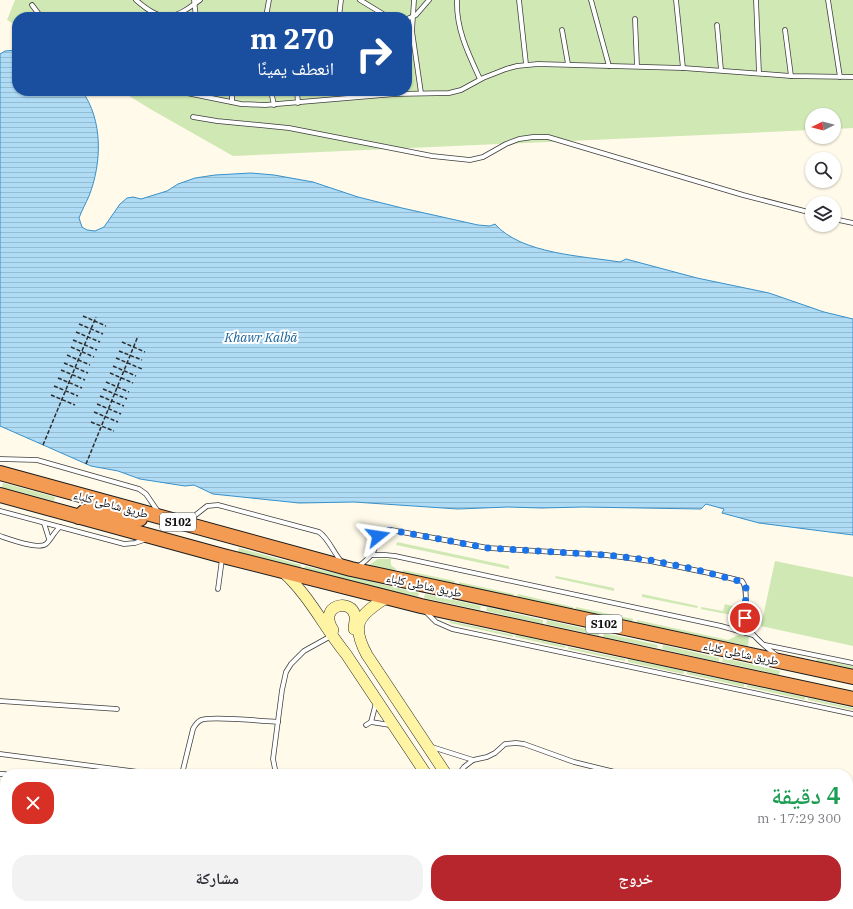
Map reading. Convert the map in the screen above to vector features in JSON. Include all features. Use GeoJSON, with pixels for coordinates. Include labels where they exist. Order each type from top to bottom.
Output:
{"type":"FeatureCollection","features":[{"type":"Feature","properties":{"kind":"highway","name":"طريق شاطئ كلباء"},"geometry":{"type":"LineString","coordinates":[[0,473],[353,570],[853,677]]}},
{"type":"Feature","properties":{"kind":"highway","name":"طريق شاطئ كلباء"},"geometry":{"type":"LineString","coordinates":[[0,495],[282,572],[386,598],[853,699]]}},
{"type":"Feature","properties":{"kind":"highway"},"geometry":{"type":"LineString","coordinates":[[79,516],[84,512],[94,509],[126,518],[163,518]]}},
{"type":"Feature","properties":{"kind":"street"},"geometry":{"type":"LineString","coordinates":[[282,572],[306,596],[331,636],[346,654],[423,769]]}},
{"type":"Feature","properties":{"kind":"street"},"geometry":{"type":"LineString","coordinates":[[386,598],[365,613],[359,624],[359,636],[367,655],[443,769]]}},
{"type":"Feature","properties":{"kind":"street"},"geometry":{"type":"LineString","coordinates":[[346,654],[328,618],[333,608],[340,606],[347,606],[353,611],[355,617],[355,640],[367,655]]}},
{"type":"Feature","properties":{"kind":"lane"},"geometry":{"type":"LineString","coordinates":[[136,0],[151,12]]}},
{"type":"Feature","properties":{"kind":"lane"},"geometry":{"type":"LineString","coordinates":[[183,12],[195,2],[200,0]]}},
{"type":"Feature","properties":{"kind":"lane"},"geometry":{"type":"LineString","coordinates":[[267,12],[269,0]]}},
{"type":"Feature","properties":{"kind":"lane"},"geometry":{"type":"LineString","coordinates":[[340,12],[341,0]]}},
{"type":"Feature","properties":{"kind":"lane"},"geometry":{"type":"LineString","coordinates":[[360,0],[380,12]]}},
{"type":"Feature","properties":{"kind":"lane"},"geometry":{"type":"LineString","coordinates":[[414,0],[412,31],[421,93]]}},
{"type":"Feature","properties":{"kind":"lane"},"geometry":{"type":"LineString","coordinates":[[413,17],[429,0]]}},
{"type":"Feature","properties":{"kind":"lane"},"geometry":{"type":"LineString","coordinates":[[457,0],[457,17],[463,41],[480,79]]}},
{"type":"Feature","properties":{"kind":"lane"},"geometry":{"type":"LineString","coordinates":[[519,0],[526,64]]}},
{"type":"Feature","properties":{"kind":"lane"},"geometry":{"type":"LineString","coordinates":[[591,0],[609,66]]}},
{"type":"Feature","properties":{"kind":"lane"},"geometry":{"type":"LineString","coordinates":[[676,0],[683,68]]}},
{"type":"Feature","properties":{"kind":"lane"},"geometry":{"type":"LineString","coordinates":[[756,0],[759,73]]}},
{"type":"Feature","properties":{"kind":"lane"},"geometry":{"type":"LineString","coordinates":[[828,0],[840,77]]}},
{"type":"Feature","properties":{"kind":"lane"},"geometry":{"type":"LineString","coordinates":[[195,2],[196,12]]}},
{"type":"Feature","properties":{"kind":"lane"},"geometry":{"type":"LineString","coordinates":[[32,5],[37,12]]}},
{"type":"Feature","properties":{"kind":"lane"},"geometry":{"type":"LineString","coordinates":[[635,19],[636,66]]}},
{"type":"Feature","properties":{"kind":"lane"},"geometry":{"type":"LineString","coordinates":[[718,25],[721,70]]}},
{"type":"Feature","properties":{"kind":"lane"},"geometry":{"type":"LineString","coordinates":[[562,30],[568,64]]}},
{"type":"Feature","properties":{"kind":"lane"},"geometry":{"type":"LineString","coordinates":[[785,30],[791,76]]}},
{"type":"Feature","properties":{"kind":"lane"},"geometry":{"type":"LineString","coordinates":[[412,94],[455,92],[480,79],[506,69],[526,64],[636,66],[721,70],[791,76],[853,77]]}},
{"type":"Feature","properties":{"kind":"lane"},"geometry":{"type":"LineString","coordinates":[[200,96],[253,105],[274,105],[369,96]]}},
{"type":"Feature","properties":{"kind":"lane"},"geometry":{"type":"LineString","coordinates":[[232,96],[232,102]]}},
{"type":"Feature","properties":{"kind":"lane"},"geometry":{"type":"LineString","coordinates":[[272,96],[274,105]]}},
{"type":"Feature","properties":{"kind":"lane"},"geometry":{"type":"LineString","coordinates":[[297,96],[298,103]]}},
{"type":"Feature","properties":{"kind":"lane"},"geometry":{"type":"LineString","coordinates":[[193,117],[217,121],[289,128],[432,156],[470,160],[483,157],[506,144],[520,139],[548,137],[744,195],[805,211]]}},
{"type":"Feature","properties":{"kind":"lane"},"geometry":{"type":"LineString","coordinates":[[841,220],[853,224]]}},
{"type":"Feature","properties":{"kind":"lane"},"geometry":{"type":"LineString","coordinates":[[0,459],[37,460],[140,489],[146,494],[163,518]]}},
{"type":"Feature","properties":{"kind":"lane"},"geometry":{"type":"LineString","coordinates":[[184,524],[210,504],[319,532],[325,538],[337,557],[353,570],[374,550],[378,536],[382,532],[391,530],[488,548],[606,555],[650,560],[680,566],[742,582],[746,587],[745,621],[748,628],[754,636],[783,662]]}},
{"type":"Feature","properties":{"kind":"lane"},"geometry":{"type":"LineString","coordinates":[[0,511],[124,544],[135,543],[152,537]]}},
{"type":"Feature","properties":{"kind":"lane"},"geometry":{"type":"LineString","coordinates":[[44,523],[49,539]]}},
{"type":"Feature","properties":{"kind":"lane"},"geometry":{"type":"LineString","coordinates":[[0,536],[39,547],[44,545],[60,527]]}},
{"type":"Feature","properties":{"kind":"lane"},"geometry":{"type":"LineString","coordinates":[[370,555],[400,557],[721,626],[754,636]]}},
{"type":"Feature","properties":{"kind":"lane"},"geometry":{"type":"LineString","coordinates":[[218,589],[223,556]]}},
{"type":"Feature","properties":{"kind":"lane"},"geometry":{"type":"LineString","coordinates":[[421,606],[436,622],[452,629],[853,714]]}},
{"type":"Feature","properties":{"kind":"lane"},"geometry":{"type":"LineString","coordinates":[[275,769],[273,759],[283,681],[291,664],[304,651],[331,636]]}},
{"type":"Feature","properties":{"kind":"lane"},"geometry":{"type":"LineString","coordinates":[[764,645],[853,663]]}},
{"type":"Feature","properties":{"kind":"lane"},"geometry":{"type":"LineString","coordinates":[[371,722],[377,699]]}},
{"type":"Feature","properties":{"kind":"lane"},"geometry":{"type":"LineString","coordinates":[[0,701],[117,709]]}},
{"type":"Feature","properties":{"kind":"lane"},"geometry":{"type":"LineString","coordinates":[[183,769],[193,729],[200,720],[212,718],[278,722]]}},
{"type":"Feature","properties":{"kind":"lane"},"geometry":{"type":"LineString","coordinates":[[366,725],[371,722],[395,726]]}},
{"type":"Feature","properties":{"kind":"lane"},"geometry":{"type":"LineString","coordinates":[[463,769],[473,760],[487,757],[495,753],[505,744],[516,742],[574,762],[601,769]]}},
{"type":"Feature","properties":{"kind":"lane"},"geometry":{"type":"LineString","coordinates":[[426,744],[440,751],[473,760]]}},
{"type":"Feature","properties":{"kind":"lane"},"geometry":{"type":"LineString","coordinates":[[0,754],[116,769]]}},
{"type":"Feature","properties":{"kind":"path"},"geometry":{"type":"LineString","coordinates":[[82,316],[106,326]]}},
{"type":"Feature","properties":{"kind":"path"},"geometry":{"type":"LineString","coordinates":[[43,444],[96,317]]}},
{"type":"Feature","properties":{"kind":"path"},"geometry":{"type":"LineString","coordinates":[[79,324],[103,334]]}},
{"type":"Feature","properties":{"kind":"path"},"geometry":{"type":"LineString","coordinates":[[76,332],[100,342]]}},
{"type":"Feature","properties":{"kind":"path"},"geometry":{"type":"LineString","coordinates":[[86,464],[138,336]]}},
{"type":"Feature","properties":{"kind":"path"},"geometry":{"type":"LineString","coordinates":[[73,340],[97,350]]}},
{"type":"Feature","properties":{"kind":"path"},"geometry":{"type":"LineString","coordinates":[[122,342],[146,352]]}},
{"type":"Feature","properties":{"kind":"path"},"geometry":{"type":"LineString","coordinates":[[71,347],[94,357]]}},
{"type":"Feature","properties":{"kind":"path"},"geometry":{"type":"LineString","coordinates":[[119,351],[142,360]]}},
{"type":"Feature","properties":{"kind":"path"},"geometry":{"type":"LineString","coordinates":[[67,355],[90,365]]}},
{"type":"Feature","properties":{"kind":"path"},"geometry":{"type":"LineString","coordinates":[[116,358],[142,370]]}},
{"type":"Feature","properties":{"kind":"path"},"geometry":{"type":"LineString","coordinates":[[64,363],[88,373]]}},
{"type":"Feature","properties":{"kind":"path"},"geometry":{"type":"LineString","coordinates":[[113,366],[136,376]]}},
{"type":"Feature","properties":{"kind":"path"},"geometry":{"type":"LineString","coordinates":[[61,370],[85,380]]}},
{"type":"Feature","properties":{"kind":"path"},"geometry":{"type":"LineString","coordinates":[[110,373],[133,384]]}},
{"type":"Feature","properties":{"kind":"path"},"geometry":{"type":"LineString","coordinates":[[58,378],[82,388]]}},
{"type":"Feature","properties":{"kind":"path"},"geometry":{"type":"LineString","coordinates":[[106,382],[129,392]]}},
{"type":"Feature","properties":{"kind":"path"},"geometry":{"type":"LineString","coordinates":[[54,386],[78,396]]}},
{"type":"Feature","properties":{"kind":"path"},"geometry":{"type":"LineString","coordinates":[[103,389],[127,399]]}},
{"type":"Feature","properties":{"kind":"path"},"geometry":{"type":"LineString","coordinates":[[51,395],[75,405]]}},
{"type":"Feature","properties":{"kind":"path"},"geometry":{"type":"LineString","coordinates":[[100,396],[124,406]]}},
{"type":"Feature","properties":{"kind":"path"},"geometry":{"type":"LineString","coordinates":[[97,404],[121,414]]}},
{"type":"Feature","properties":{"kind":"path"},"geometry":{"type":"LineString","coordinates":[[94,412],[118,422]]}},
{"type":"Feature","properties":{"kind":"path"},"geometry":{"type":"LineString","coordinates":[[91,422],[114,431]]}},
{"type":"Feature","properties":{"kind":"green space"},"geometry":{"type":"Polygon","coordinates":[[[15,0],[853,0],[853,128],[841,129],[841,108],[805,108],[805,130],[233,156],[129,96],[412,96],[412,12],[12,12],[12,23],[7,20],[15,0]]]}},
{"type":"Feature","properties":{"kind":"green space"},"geometry":{"type":"Polygon","coordinates":[[[3,483],[55,497],[54,501],[2,487],[3,483]]]}},
{"type":"Feature","properties":{"kind":"green space"},"geometry":{"type":"Polygon","coordinates":[[[397,542],[509,566],[509,569],[396,545],[397,542]]]}},
{"type":"Feature","properties":{"kind":"green space"},"geometry":{"type":"Polygon","coordinates":[[[239,548],[301,565],[300,569],[238,552],[239,548]]]}},
{"type":"Feature","properties":{"kind":"green space"},"geometry":{"type":"Polygon","coordinates":[[[378,559],[391,559],[391,565],[396,568],[395,571],[369,565],[378,559]]]}},
{"type":"Feature","properties":{"kind":"green space"},"geometry":{"type":"Polygon","coordinates":[[[775,561],[853,577],[853,646],[761,626],[775,561]]]}},
{"type":"Feature","properties":{"kind":"green space"},"geometry":{"type":"Polygon","coordinates":[[[305,566],[419,593],[418,597],[304,570],[305,566]]]}},
{"type":"Feature","properties":{"kind":"green space"},"geometry":{"type":"Polygon","coordinates":[[[403,570],[455,581],[454,584],[402,573],[403,570]]]}},
{"type":"Feature","properties":{"kind":"green space"},"geometry":{"type":"Polygon","coordinates":[[[556,576],[614,588],[614,591],[555,578],[556,576]]]}},
{"type":"Feature","properties":{"kind":"green space"},"geometry":{"type":"Polygon","coordinates":[[[459,582],[514,594],[513,596],[459,585],[459,582]]]}},
{"type":"Feature","properties":{"kind":"green space"},"geometry":{"type":"Polygon","coordinates":[[[425,594],[481,606],[480,610],[424,598],[425,594]]]}},
{"type":"Feature","properties":{"kind":"green space"},"geometry":{"type":"Polygon","coordinates":[[[518,594],[573,607],[573,609],[517,597],[518,594]]]}},
{"type":"Feature","properties":{"kind":"green space"},"geometry":{"type":"Polygon","coordinates":[[[642,594],[698,606],[697,608],[642,597],[642,594]]]}},
{"type":"Feature","properties":{"kind":"green space"},"geometry":{"type":"Polygon","coordinates":[[[725,604],[736,607],[738,625],[731,615],[701,609],[701,607],[723,611],[725,604]]]}},
{"type":"Feature","properties":{"kind":"green space"},"geometry":{"type":"Polygon","coordinates":[[[487,607],[543,620],[543,624],[486,611],[487,607]]]}},
{"type":"Feature","properties":{"kind":"green space"},"geometry":{"type":"Polygon","coordinates":[[[576,607],[633,619],[632,622],[575,610],[576,607]]]}},
{"type":"Feature","properties":{"kind":"green space"},"geometry":{"type":"Polygon","coordinates":[[[547,620],[599,632],[599,636],[546,624],[547,620]]]}},
{"type":"Feature","properties":{"kind":"green space"},"geometry":{"type":"Polygon","coordinates":[[[637,620],[728,640],[740,634],[749,637],[748,646],[637,623],[637,620]]]}},
{"type":"Feature","properties":{"kind":"green space"},"geometry":{"type":"Polygon","coordinates":[[[450,621],[513,635],[513,637],[450,623],[450,621]]]}},
{"type":"Feature","properties":{"kind":"green space"},"geometry":{"type":"Polygon","coordinates":[[[604,633],[658,645],[657,648],[603,637],[604,633]]]}},
{"type":"Feature","properties":{"kind":"green space"},"geometry":{"type":"Polygon","coordinates":[[[516,635],[565,646],[565,648],[515,637],[516,635]]]}},
{"type":"Feature","properties":{"kind":"green space"},"geometry":{"type":"Polygon","coordinates":[[[663,645],[719,658],[719,662],[662,649],[663,645]]]}},
{"type":"Feature","properties":{"kind":"green space"},"geometry":{"type":"Polygon","coordinates":[[[568,647],[625,659],[625,661],[568,649],[568,647]]]}},
{"type":"Feature","properties":{"kind":"green space"},"geometry":{"type":"Polygon","coordinates":[[[723,658],[780,671],[779,675],[722,662],[723,658]]]}},
{"type":"Feature","properties":{"kind":"green space"},"geometry":{"type":"Polygon","coordinates":[[[628,659],[684,671],[683,674],[628,662],[628,659]]]}},
{"type":"Feature","properties":{"kind":"green space"},"geometry":{"type":"Polygon","coordinates":[[[817,659],[853,666],[853,670],[816,662],[817,659]]]}},
{"type":"Feature","properties":{"kind":"green space"},"geometry":{"type":"Polygon","coordinates":[[[687,672],[744,684],[744,687],[687,674],[687,672]]]}},
{"type":"Feature","properties":{"kind":"green space"},"geometry":{"type":"Polygon","coordinates":[[[747,685],[805,697],[805,700],[747,687],[747,685]]]}},
{"type":"Feature","properties":{"kind":"green space"},"geometry":{"type":"Polygon","coordinates":[[[808,698],[853,708],[853,710],[808,700],[808,698]]]}},
{"type":"Feature","properties":{"kind":"water","name":"Khawr Kalbā"},"geometry":{"type":"Polygon","coordinates":[[[12,50],[12,96],[85,96],[89,102],[97,128],[98,156],[93,183],[79,218],[82,227],[87,230],[95,231],[104,227],[120,204],[127,198],[133,197],[141,199],[167,191],[178,184],[195,178],[215,175],[251,173],[274,175],[313,182],[358,197],[478,225],[490,226],[495,224],[506,234],[520,242],[536,248],[620,262],[626,259],[697,278],[769,293],[824,312],[853,319],[853,535],[759,523],[722,513],[724,509],[706,504],[701,509],[508,507],[458,509],[354,502],[299,503],[213,494],[194,485],[185,486],[140,479],[118,471],[91,466],[0,426],[0,54],[5,51],[12,50]]]}},
{"type":"Feature","properties":{"kind":"route"},"geometry":{"type":"LineString","coordinates":[[378,536],[382,532],[391,530],[488,548],[606,555],[650,560],[694,569],[742,582],[746,587],[745,618]]}}]}
